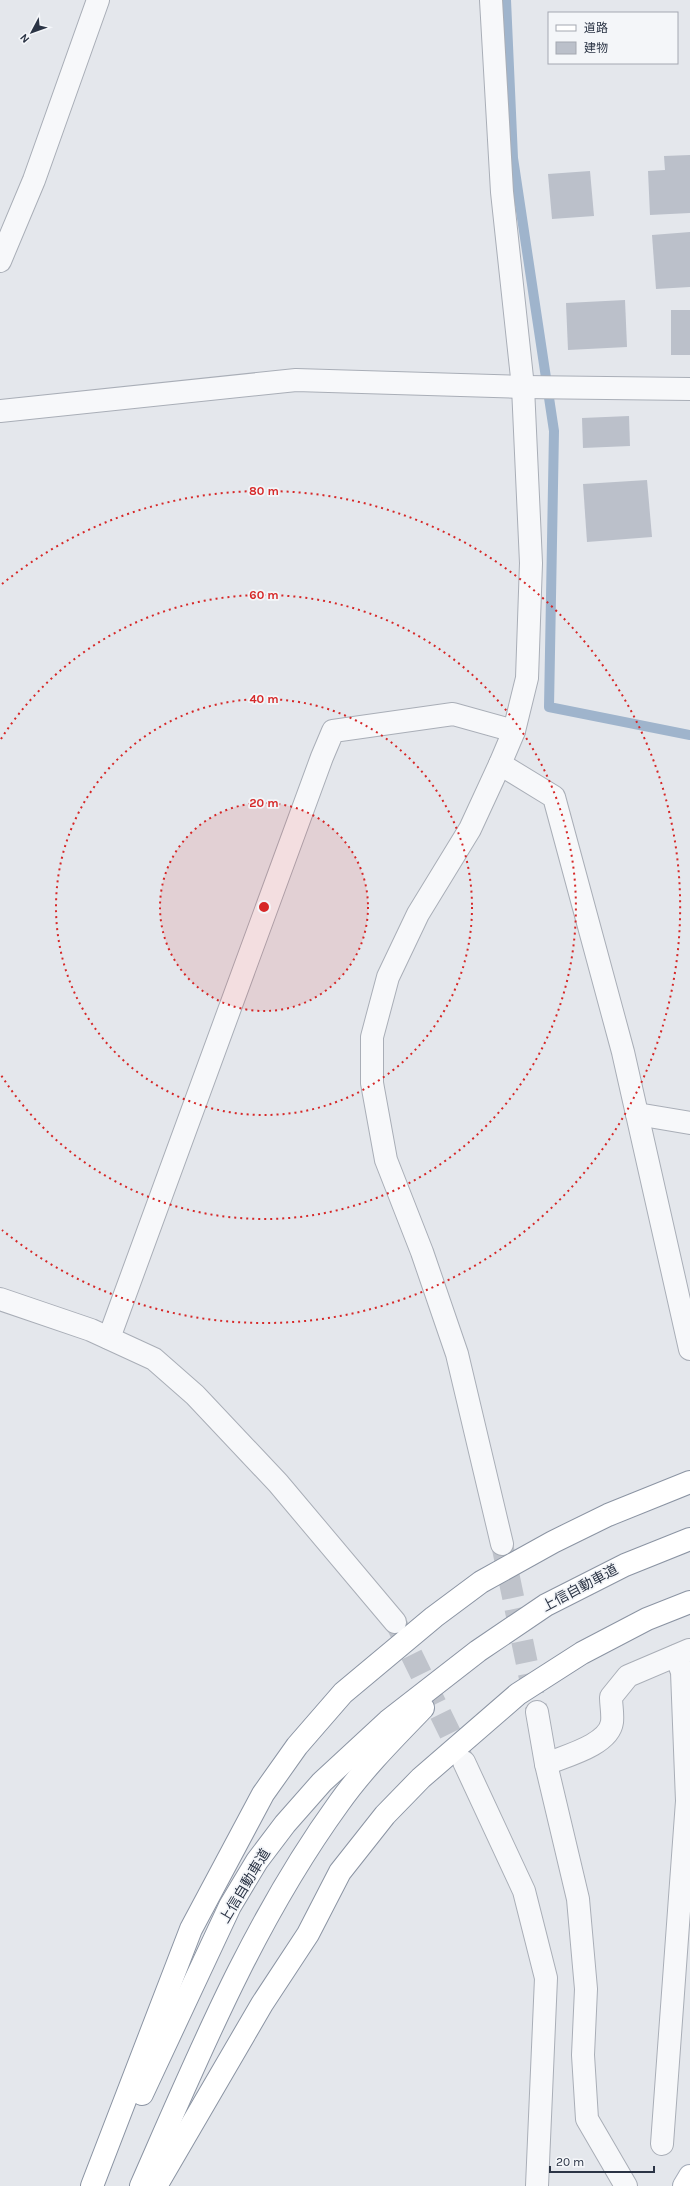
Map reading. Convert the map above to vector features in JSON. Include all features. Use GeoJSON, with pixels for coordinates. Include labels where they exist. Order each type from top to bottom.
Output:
{"type":"FeatureCollection","features":[{"type":"Feature","properties":{"kind":"main road"},"geometry":{"type":"LineString","coordinates":[[92,2186],[191,1929],[263,1794],[297,1746],[343,1693],[434,1617],[481,1582],[552,1542],[608,1515],[690,1482]]}},
{"type":"Feature","properties":{"kind":"main road","name":"上信自動車道"},"geometry":{"type":"LineString","coordinates":[[100,2186],[230,1906],[257,1861],[285,1824],[322,1782],[388,1721],[478,1651],[546,1605],[624,1565],[690,1539]]}},
{"type":"Feature","properties":{"kind":"main road"},"geometry":{"type":"LineString","coordinates":[[156,2186],[262,2004],[308,1934],[340,1872],[385,1815],[421,1778],[518,1694],[582,1653],[646,1619],[690,1602]]}},
{"type":"Feature","properties":{"kind":"main road","name":"上信自動車道"},"geometry":{"type":"LineString","coordinates":[[141,2186],[191,2071],[265,1918],[299,1861],[339,1802],[369,1766],[478,1651]]}},
{"type":"Feature","properties":{"kind":"main road"},"geometry":{"type":"LineString","coordinates":[[684,2186],[690,2176]]}},
{"type":"Feature","properties":{"kind":"street"},"geometry":{"type":"LineString","coordinates":[[0,261],[34,180],[98,0]]}},
{"type":"Feature","properties":{"kind":"street"},"geometry":{"type":"LineString","coordinates":[[491,0],[502,192],[525,387],[531,563],[527,678],[514,731],[470,829],[418,914],[388,977],[372,1037],[372,1083],[386,1160],[422,1252],[457,1354],[502,1544]]}},
{"type":"Feature","properties":{"kind":"street"},"geometry":{"type":"LineString","coordinates":[[0,411],[296,380],[525,387],[690,389]]}},
{"type":"Feature","properties":{"kind":"street"},"geometry":{"type":"LineString","coordinates":[[109,1338],[322,757],[334,731],[453,714],[514,731]]}},
{"type":"Feature","properties":{"kind":"street"},"geometry":{"type":"LineString","coordinates":[[500,764],[554,797],[623,1052],[690,1350]]}},
{"type":"Feature","properties":{"kind":"street"},"geometry":{"type":"LineString","coordinates":[[637,1114],[690,1123]]}},
{"type":"Feature","properties":{"kind":"street"},"geometry":{"type":"LineString","coordinates":[[0,1299],[91,1330],[154,1359],[195,1395],[278,1483],[395,1622]]}},
{"type":"Feature","properties":{"kind":"street"},"geometry":{"type":"LineString","coordinates":[[546,1764],[596,1744],[606,1735],[612,1723],[611,1697],[628,1676],[683,1653],[682,1672],[688,1801],[662,2144]]}},
{"type":"Feature","properties":{"kind":"street"},"geometry":{"type":"LineString","coordinates":[[537,1712],[546,1764],[578,1899],[586,1989],[583,2055],[587,2119],[626,2186]]}},
{"type":"Feature","properties":{"kind":"street"},"geometry":{"type":"LineString","coordinates":[[464,1762],[524,1892],[546,1978],[537,2186]]}},
{"type":"Feature","properties":{"kind":"building"},"geometry":{"type":"Polygon","coordinates":[[[690,155],[690,213],[650,215],[648,171],[665,170],[664,156],[690,155]]]}},
{"type":"Feature","properties":{"kind":"building"},"geometry":{"type":"Polygon","coordinates":[[[590,171],[594,216],[552,219],[548,174],[590,171]]]}},
{"type":"Feature","properties":{"kind":"building"},"geometry":{"type":"Polygon","coordinates":[[[690,232],[690,287],[656,289],[652,235],[690,232]]]}},
{"type":"Feature","properties":{"kind":"building"},"geometry":{"type":"Polygon","coordinates":[[[625,300],[627,347],[568,350],[566,303],[625,300]]]}},
{"type":"Feature","properties":{"kind":"building"},"geometry":{"type":"Polygon","coordinates":[[[671,310],[690,310],[690,355],[671,355],[671,310]]]}},
{"type":"Feature","properties":{"kind":"building"},"geometry":{"type":"Polygon","coordinates":[[[629,416],[630,446],[583,448],[582,418],[629,416]]]}},
{"type":"Feature","properties":{"kind":"building"},"geometry":{"type":"Polygon","coordinates":[[[647,480],[652,537],[587,542],[583,484],[647,480]]]}},
{"type":"Feature","properties":{"kind":"waterway"},"geometry":{"type":"LineString","coordinates":[[506,0],[513,158],[554,431],[549,707],[690,735]]}},
{"type":"Feature","properties":{"kind":"tunnel"},"geometry":{"type":"LineString","coordinates":[[502,1544],[537,1712]]}},
{"type":"Feature","properties":{"kind":"tunnel"},"geometry":{"type":"LineString","coordinates":[[397,1625],[464,1762]]}}]}
